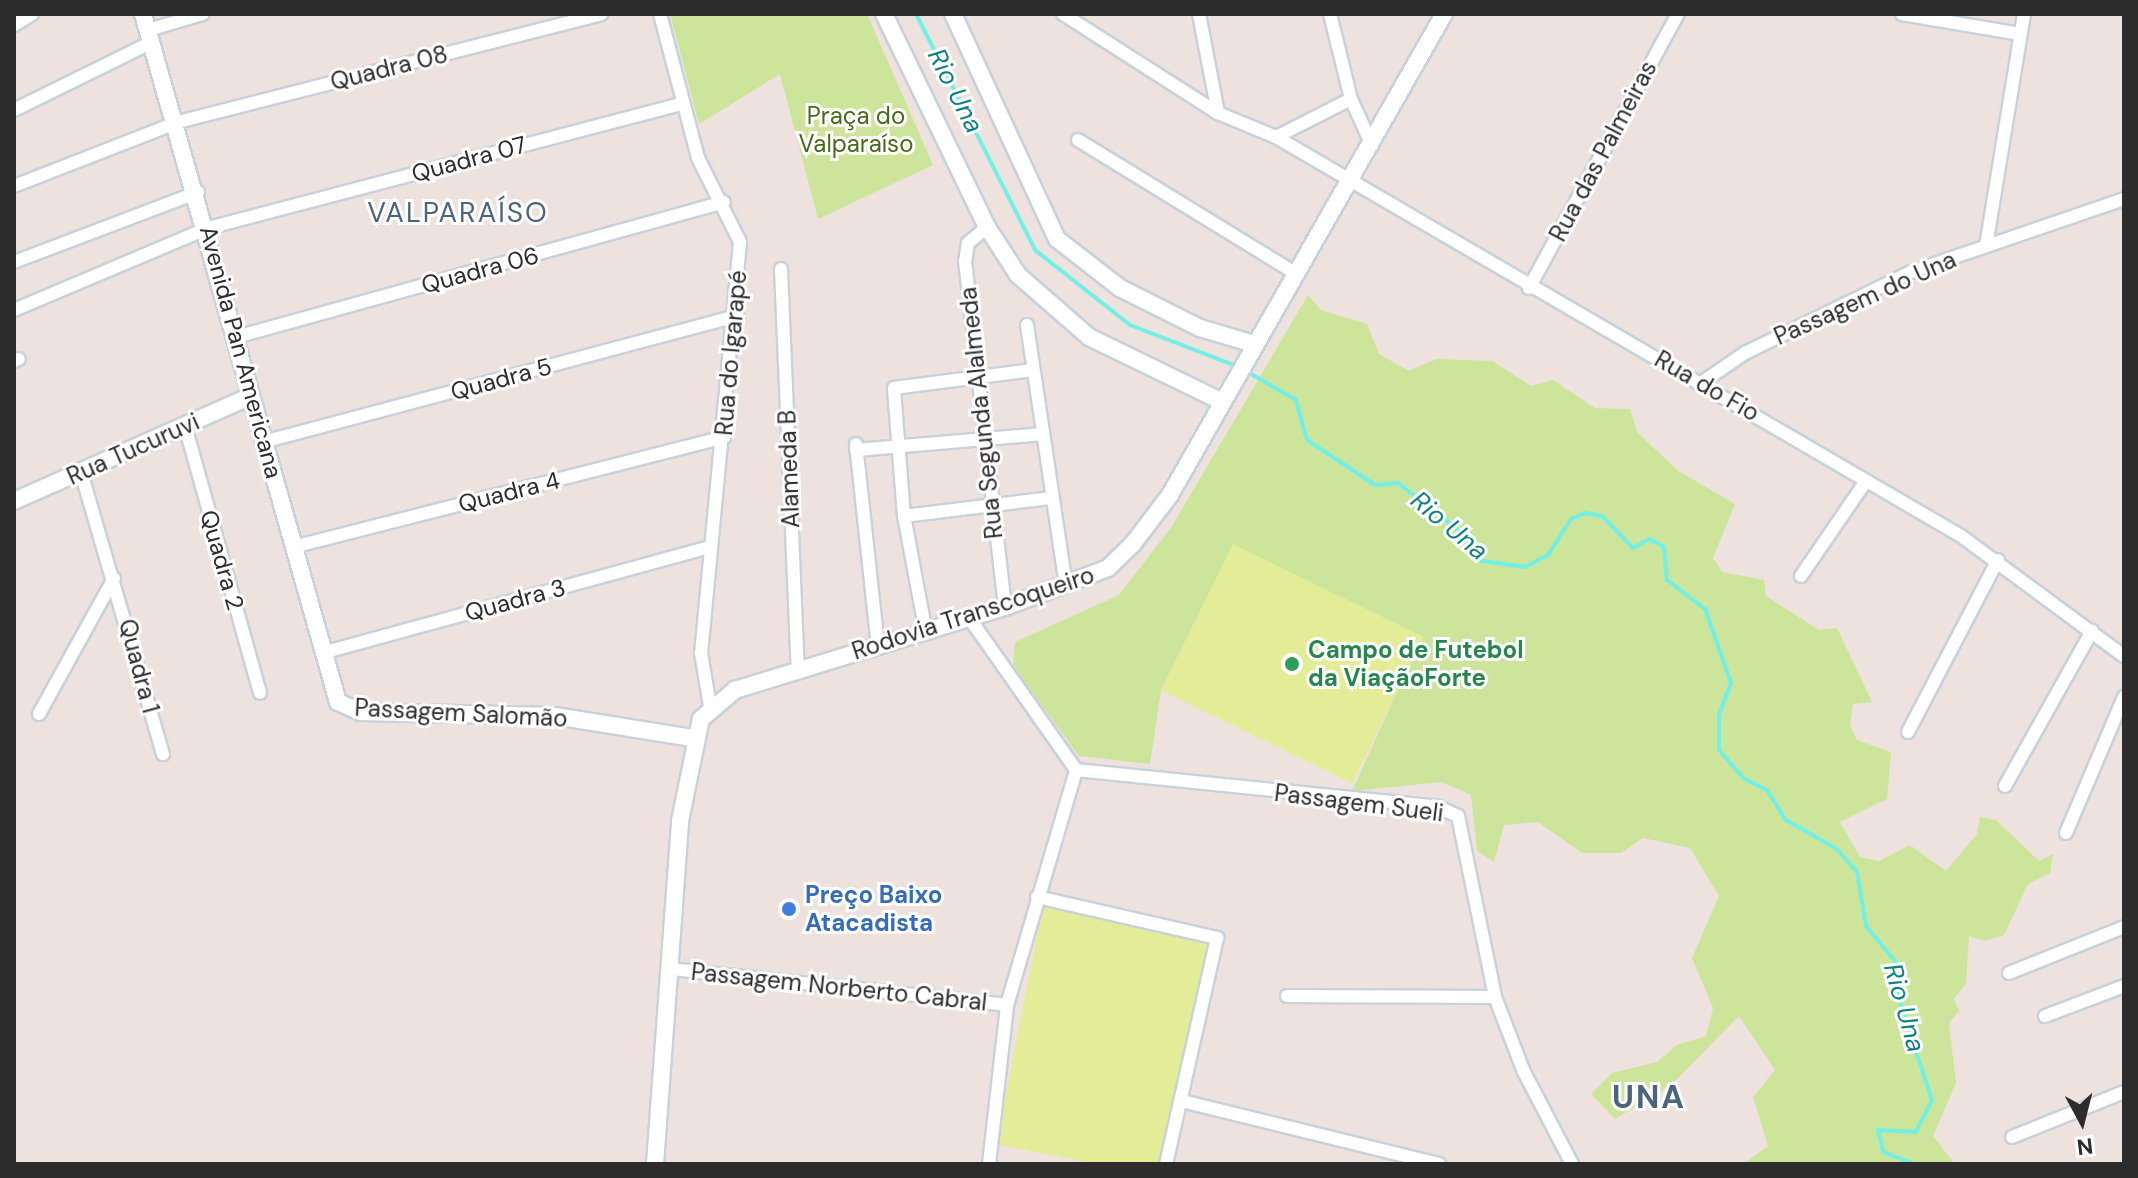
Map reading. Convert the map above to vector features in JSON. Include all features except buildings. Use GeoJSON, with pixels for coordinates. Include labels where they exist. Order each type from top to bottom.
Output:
{"type":"FeatureCollection","features":[{"type":"Feature","properties":{"kind":"street"},"geometry":{"type":"LineString","coordinates":[[14,25],[32,14]]}},
{"type":"Feature","properties":{"kind":"street"},"geometry":{"type":"LineString","coordinates":[[14,110],[146,33],[203,14]]}},
{"type":"Feature","properties":{"kind":"street","name":"Quadra 08"},"geometry":{"type":"LineString","coordinates":[[14,186],[170,125],[601,14]]}},
{"type":"Feature","properties":{"kind":"street","name":"Rua do Igarapé"},"geometry":{"type":"LineString","coordinates":[[660,14],[704,174],[724,202],[740,242],[738,316],[709,547],[701,653],[710,706]]}},
{"type":"Feature","properties":{"kind":"street"},"geometry":{"type":"LineString","coordinates":[[884,14],[987,227],[1018,275],[1089,337],[1225,397]]}},
{"type":"Feature","properties":{"kind":"street"},"geometry":{"type":"LineString","coordinates":[[953,14],[1057,239],[1120,288],[1200,328],[1252,349]]}},
{"type":"Feature","properties":{"kind":"street","name":"Rua do Fio"},"geometry":{"type":"LineString","coordinates":[[1063,14],[1218,113],[1276,137],[1529,288],[1704,381],[1998,560],[2124,656]]}},
{"type":"Feature","properties":{"kind":"street"},"geometry":{"type":"LineString","coordinates":[[1079,14],[1082,28]]}},
{"type":"Feature","properties":{"kind":"street"},"geometry":{"type":"LineString","coordinates":[[1199,14],[1218,113]]}},
{"type":"Feature","properties":{"kind":"street"},"geometry":{"type":"LineString","coordinates":[[1330,14],[1351,99],[1372,145]]}},
{"type":"Feature","properties":{"kind":"street","name":"Rodovia Transcoqueiro"},"geometry":{"type":"LineString","coordinates":[[710,706],[798,668],[878,648],[970,619],[1108,568],[1132,545],[1225,397],[1372,145],[1444,14]]}},
{"type":"Feature","properties":{"kind":"street","name":"Rua das Palmeiras"},"geometry":{"type":"LineString","coordinates":[[1529,288],[1678,14]]}},
{"type":"Feature","properties":{"kind":"street"},"geometry":{"type":"LineString","coordinates":[[1902,14],[2020,34]]}},
{"type":"Feature","properties":{"kind":"street"},"geometry":{"type":"LineString","coordinates":[[1986,246],[2024,14]]}},
{"type":"Feature","properties":{"kind":"street","name":"Avenida Pan Americana"},"geometry":{"type":"LineString","coordinates":[[146,33],[170,125],[198,192],[263,442],[333,692]]}},
{"type":"Feature","properties":{"kind":"street"},"geometry":{"type":"LineString","coordinates":[[1276,137],[1351,99]]}},
{"type":"Feature","properties":{"kind":"street","name":"Quadra 07"},"geometry":{"type":"LineString","coordinates":[[14,310],[208,228],[683,103]]}},
{"type":"Feature","properties":{"kind":"street"},"geometry":{"type":"LineString","coordinates":[[1078,140],[1295,273]]}},
{"type":"Feature","properties":{"kind":"street"},"geometry":{"type":"LineString","coordinates":[[17,262],[198,192]]}},
{"type":"Feature","properties":{"kind":"street","name":"Passagem do Una"},"geometry":{"type":"LineString","coordinates":[[1704,381],[1861,294],[1986,246],[2124,199]]}},
{"type":"Feature","properties":{"kind":"street","name":"Quadra 06"},"geometry":{"type":"LineString","coordinates":[[236,337],[724,202]]}},
{"type":"Feature","properties":{"kind":"street","name":"Rua Segunda Alalmeda"},"geometry":{"type":"LineString","coordinates":[[987,227],[968,243],[965,261],[989,507],[1005,607]]}},
{"type":"Feature","properties":{"kind":"street","name":"Alameda B"},"geometry":{"type":"LineString","coordinates":[[781,269],[798,668]]}},
{"type":"Feature","properties":{"kind":"street","name":"Quadra 5"},"geometry":{"type":"LineString","coordinates":[[263,442],[738,316]]}},
{"type":"Feature","properties":{"kind":"street"},"geometry":{"type":"LineString","coordinates":[[1027,325],[1050,498],[1066,585]]}},
{"type":"Feature","properties":{"kind":"street"},"geometry":{"type":"LineString","coordinates":[[926,633],[904,516],[894,388],[1033,370]]}},
{"type":"Feature","properties":{"kind":"street","name":"Rua Tucuruvi"},"geometry":{"type":"LineString","coordinates":[[14,501],[251,396]]}},
{"type":"Feature","properties":{"kind":"street","name":"Quadra 2"},"geometry":{"type":"LineString","coordinates":[[185,426],[260,693]]}},
{"type":"Feature","properties":{"kind":"street"},"geometry":{"type":"LineString","coordinates":[[878,648],[856,447],[983,441],[1043,434]]}},
{"type":"Feature","properties":{"kind":"street","name":"Quadra 4"},"geometry":{"type":"LineString","coordinates":[[293,547],[724,437]]}},
{"type":"Feature","properties":{"kind":"street","name":"Quadra 1"},"geometry":{"type":"LineString","coordinates":[[81,472],[163,754]]}},
{"type":"Feature","properties":{"kind":"street"},"geometry":{"type":"LineString","coordinates":[[1801,576],[1866,481]]}},
{"type":"Feature","properties":{"kind":"street"},"geometry":{"type":"LineString","coordinates":[[904,516],[1050,498]]}},
{"type":"Feature","properties":{"kind":"street","name":"Quadra 3"},"geometry":{"type":"LineString","coordinates":[[322,653],[709,547]]}},
{"type":"Feature","properties":{"kind":"street"},"geometry":{"type":"LineString","coordinates":[[1908,732],[1998,560]]}},
{"type":"Feature","properties":{"kind":"street","name":"Quadra 1"},"geometry":{"type":"LineString","coordinates":[[39,714],[114,578]]}},
{"type":"Feature","properties":{"kind":"street"},"geometry":{"type":"LineString","coordinates":[[970,619],[1076,770],[1007,1005],[989,1164]]}},
{"type":"Feature","properties":{"kind":"street"},"geometry":{"type":"LineString","coordinates":[[2005,786],[2092,631]]}},
{"type":"Feature","properties":{"kind":"street","name":"Passagem Salomão"},"geometry":{"type":"LineString","coordinates":[[333,692],[360,712],[555,716],[692,738]]}},
{"type":"Feature","properties":{"kind":"street"},"geometry":{"type":"LineString","coordinates":[[2066,833],[2124,697]]}},
{"type":"Feature","properties":{"kind":"street"},"geometry":{"type":"LineString","coordinates":[[655,1164],[692,738],[710,706]]}},
{"type":"Feature","properties":{"kind":"street","name":"Passagem Sueli"},"geometry":{"type":"LineString","coordinates":[[1076,770],[1449,809],[1462,824],[1495,997],[1524,1072],[1572,1164]]}},
{"type":"Feature","properties":{"kind":"street"},"geometry":{"type":"LineString","coordinates":[[1037,897],[1217,938],[1166,1164]]}},
{"type":"Feature","properties":{"kind":"street"},"geometry":{"type":"LineString","coordinates":[[2009,973],[2124,927]]}},
{"type":"Feature","properties":{"kind":"street","name":"Passagem Norberto Cabral"},"geometry":{"type":"LineString","coordinates":[[671,969],[1007,1005]]}},
{"type":"Feature","properties":{"kind":"street"},"geometry":{"type":"LineString","coordinates":[[2045,1016],[2124,986]]}},
{"type":"Feature","properties":{"kind":"street"},"geometry":{"type":"LineString","coordinates":[[1287,996],[1495,997]]}},
{"type":"Feature","properties":{"kind":"street"},"geometry":{"type":"LineString","coordinates":[[2012,1137],[2124,1092]]}},
{"type":"Feature","properties":{"kind":"street"},"geometry":{"type":"LineString","coordinates":[[1182,1101],[1439,1164]]}},
{"type":"Feature","properties":{"kind":"green space","name":"Praça do Valparaíso"},"geometry":{"type":"Polygon","coordinates":[[[670,14],[867,14],[933,165],[818,219],[780,74],[699,124],[670,14]]]}},
{"type":"Feature","properties":{"kind":"green space"},"geometry":{"type":"Polygon","coordinates":[[[1308,295],[1321,310],[1367,324],[1379,354],[1409,371],[1436,359],[1492,361],[1531,386],[1553,380],[1595,408],[1630,409],[1637,432],[1677,470],[1735,504],[1713,558],[1722,572],[1764,580],[1766,596],[1819,630],[1837,628],[1872,702],[1853,704],[1850,725],[1857,740],[1891,752],[1887,799],[1840,822],[1860,857],[1879,861],[1910,845],[1946,871],[1977,834],[1980,817],[1996,820],[2039,861],[2053,854],[2050,873],[2028,884],[2004,935],[1985,941],[1969,936],[1966,984],[1954,999],[1959,1011],[1949,1023],[1956,1083],[1933,1136],[1955,1164],[1743,1164],[1768,1146],[1753,1097],[1775,1070],[1739,1016],[1671,1085],[1615,1119],[1591,1094],[1612,1073],[1657,1062],[1677,1045],[1706,1036],[1713,1008],[1692,958],[1719,896],[1690,848],[1643,838],[1621,853],[1582,853],[1538,822],[1504,825],[1494,862],[1477,851],[1471,795],[1442,782],[1352,791],[1422,637],[1233,545],[1161,690],[1150,764],[1079,756],[1013,666],[1015,642],[1119,595],[1172,526],[1308,295]]]}},
{"type":"Feature","properties":{"kind":"green space","name":"Campo de Futebol da ViaçãoForte"},"geometry":{"type":"Polygon","coordinates":[[[1233,544],[1424,637],[1352,783],[1162,691],[1233,544]]]}},
{"type":"Feature","properties":{"kind":"green space"},"geometry":{"type":"Polygon","coordinates":[[[1043,904],[1214,937],[1170,1164],[1097,1164],[996,1144],[1043,904]]]}},
{"type":"Feature","properties":{"kind":"waterway","name":"Rio Una"},"geometry":{"type":"LineString","coordinates":[[916,14],[1035,250],[1130,325],[1239,367]]}},
{"type":"Feature","properties":{"kind":"waterway","name":"Rio Una"},"geometry":{"type":"LineString","coordinates":[[1246,371],[1296,400],[1307,440],[1375,485],[1398,483],[1462,533],[1482,561],[1525,567],[1548,555],[1571,519],[1585,513],[1602,516],[1633,548],[1650,539],[1664,547],[1667,580],[1705,609],[1731,683],[1719,714],[1719,750],[1743,778],[1767,790],[1786,820],[1837,849],[1857,872],[1866,926],[1895,961],[1895,987],[1932,1100],[1916,1132],[1878,1130],[1883,1152],[1914,1164]]}},
{"type":"Feature","properties":{"kind":"place","name":"Campo de Futebol da ViaçãoForte"},"geometry":{"type":"Point","coordinates":[1292,664]}},
{"type":"Feature","properties":{"kind":"place","name":"Preço Baixo Atacadista"},"geometry":{"type":"Point","coordinates":[789,909]}},
{"type":"Feature","properties":{"kind":"district","name":"VALPARAÍSO"},"geometry":{"type":"Point","coordinates":[458,213]}},
{"type":"Feature","properties":{"kind":"district","name":"UNA"},"geometry":{"type":"Point","coordinates":[1649,1097]}}]}
